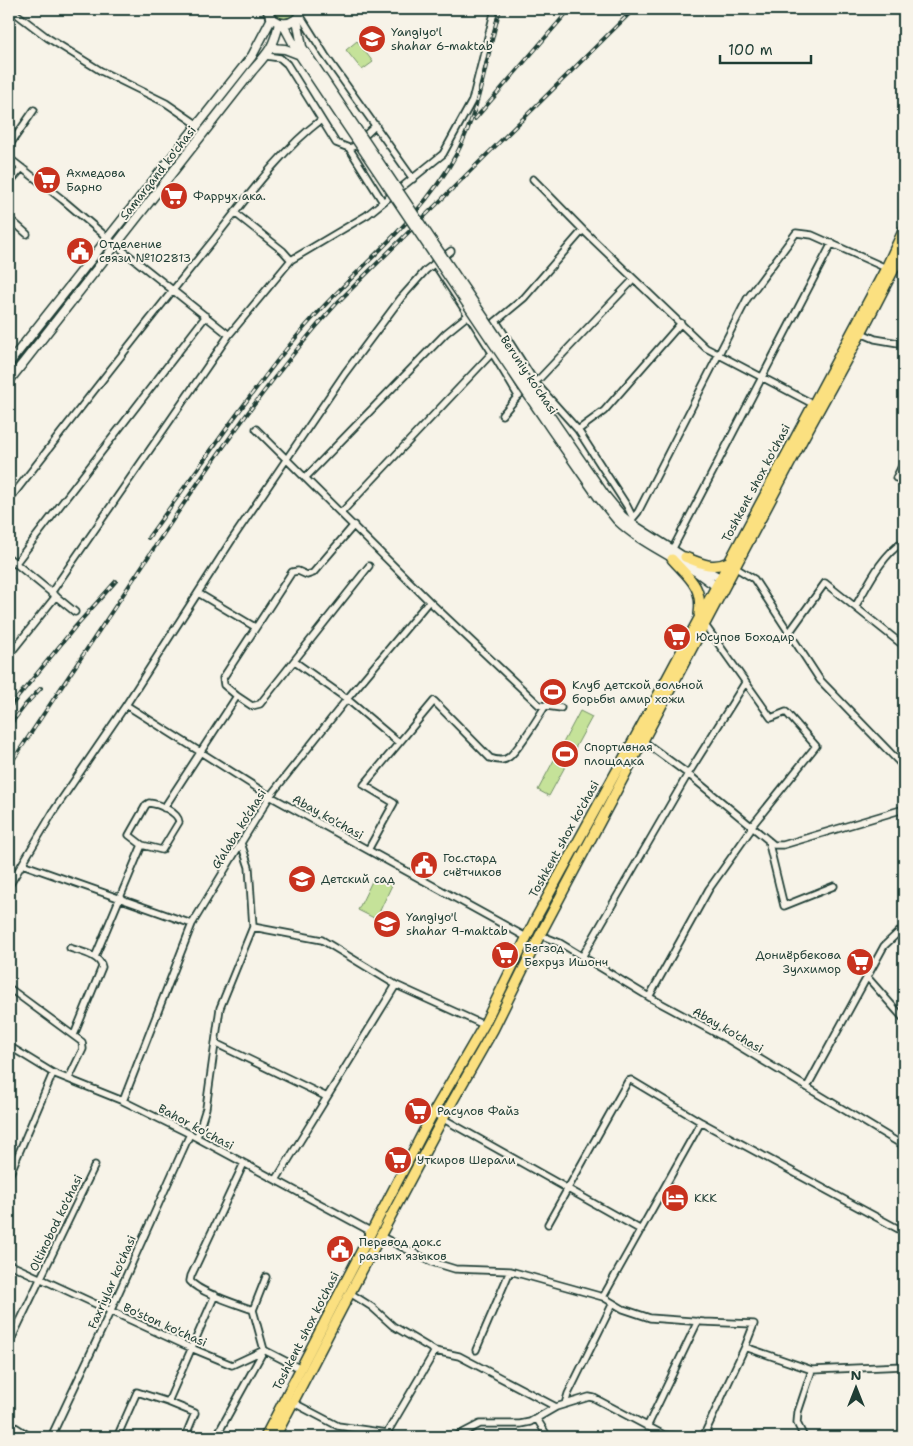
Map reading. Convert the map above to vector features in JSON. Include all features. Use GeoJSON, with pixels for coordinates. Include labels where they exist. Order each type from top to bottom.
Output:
{"type":"FeatureCollection","features":[{"type":"Feature","properties":{"kind":"main road","name":"Beruniy ko'chasi"},"geometry":{"type":"LineString","coordinates":[[267,9],[272,18],[281,23],[299,54],[346,118],[619,518],[685,557],[721,584]]}},
{"type":"Feature","properties":{"kind":"main road","name":"Beruniy ko'chasi"},"geometry":{"type":"LineString","coordinates":[[300,14],[302,47],[346,118]]}},
{"type":"Feature","properties":{"kind":"main road"},"geometry":{"type":"LineString","coordinates":[[281,23],[288,24],[300,14]]}},
{"type":"Feature","properties":{"kind":"main road","name":"Samarqand ko'chasi"},"geometry":{"type":"LineString","coordinates":[[9,363],[252,56],[272,18]]}},
{"type":"Feature","properties":{"kind":"main road","name":"Samarqand ko'chasi"},"geometry":{"type":"LineString","coordinates":[[9,381],[252,70],[266,56],[272,48],[281,23]]}},
{"type":"Feature","properties":{"kind":"main road"},"geometry":{"type":"LineString","coordinates":[[272,48],[286,48],[299,54]]}},
{"type":"Feature","properties":{"kind":"main road","name":"Toshkent shox ko'chasi"},"geometry":{"type":"LineString","coordinates":[[276,1437],[350,1293],[434,1113],[484,1026],[528,933],[706,625],[728,562],[886,268],[904,229]]}},
{"type":"Feature","properties":{"kind":"main road","name":"Toshkent shox ko'chasi"},"geometry":{"type":"LineString","coordinates":[[265,1437],[376,1234],[493,1030],[538,939],[643,741],[653,714],[699,617],[721,584],[736,568],[904,250]]}},
{"type":"Feature","properties":{"kind":"main road","name":"Beruniy ko'chasi"},"geometry":{"type":"LineString","coordinates":[[630,524],[670,558],[721,584]]}},
{"type":"Feature","properties":{"kind":"main road"},"geometry":{"type":"LineString","coordinates":[[685,557],[710,566],[728,562]]}},
{"type":"Feature","properties":{"kind":"main road"},"geometry":{"type":"LineString","coordinates":[[670,558],[688,575],[697,588],[700,600],[699,617]]}},
{"type":"Feature","properties":{"kind":"main road"},"geometry":{"type":"LineString","coordinates":[[528,933],[538,939]]}},
{"type":"Feature","properties":{"kind":"street"},"geometry":{"type":"LineString","coordinates":[[9,655],[54,595],[229,335],[291,260],[367,215],[443,154],[472,101],[495,9]]}},
{"type":"Feature","properties":{"kind":"street"},"geometry":{"type":"LineString","coordinates":[[9,17],[12,10],[48,38],[101,71],[166,103],[198,125]]}},
{"type":"Feature","properties":{"kind":"street"},"geometry":{"type":"LineString","coordinates":[[300,14],[325,55],[413,179]]}},
{"type":"Feature","properties":{"kind":"street"},"geometry":{"type":"LineString","coordinates":[[266,56],[280,58],[287,64],[336,143],[349,148],[383,202]]}},
{"type":"Feature","properties":{"kind":"street"},"geometry":{"type":"LineString","coordinates":[[9,146],[34,110]]}},
{"type":"Feature","properties":{"kind":"street"},"geometry":{"type":"LineString","coordinates":[[9,500],[173,290],[267,174],[307,131],[321,120]]}},
{"type":"Feature","properties":{"kind":"street"},"geometry":{"type":"LineString","coordinates":[[349,148],[353,147],[376,125]]}},
{"type":"Feature","properties":{"kind":"street"},"geometry":{"type":"LineString","coordinates":[[9,158],[229,335]]}},
{"type":"Feature","properties":{"kind":"street"},"geometry":{"type":"LineString","coordinates":[[9,183],[22,168]]}},
{"type":"Feature","properties":{"kind":"street"},"geometry":{"type":"LineString","coordinates":[[533,179],[583,230],[706,348],[813,404]]}},
{"type":"Feature","properties":{"kind":"street"},"geometry":{"type":"LineString","coordinates":[[235,213],[283,250],[291,260]]}},
{"type":"Feature","properties":{"kind":"street"},"geometry":{"type":"LineString","coordinates":[[9,218],[27,234]]}},
{"type":"Feature","properties":{"kind":"street"},"geometry":{"type":"LineString","coordinates":[[480,332],[524,298],[583,230]]}},
{"type":"Feature","properties":{"kind":"street"},"geometry":{"type":"LineString","coordinates":[[630,524],[638,512],[747,299],[796,233],[812,234],[886,268]]}},
{"type":"Feature","properties":{"kind":"street"},"geometry":{"type":"LineString","coordinates":[[670,558],[672,549],[832,244]]}},
{"type":"Feature","properties":{"kind":"street"},"geometry":{"type":"LineString","coordinates":[[9,886],[55,808],[126,705],[285,460],[345,373],[401,298],[434,263],[452,250]]}},
{"type":"Feature","properties":{"kind":"street"},"geometry":{"type":"LineString","coordinates":[[434,263],[467,316],[493,352],[518,396]]}},
{"type":"Feature","properties":{"kind":"street"},"geometry":{"type":"LineString","coordinates":[[502,415],[518,396],[535,382],[634,279]]}},
{"type":"Feature","properties":{"kind":"street"},"geometry":{"type":"LineString","coordinates":[[15,564],[206,316]]}},
{"type":"Feature","properties":{"kind":"street"},"geometry":{"type":"LineString","coordinates":[[305,478],[446,333],[467,316]]}},
{"type":"Feature","properties":{"kind":"street"},"geometry":{"type":"LineString","coordinates":[[496,321],[535,382],[578,430],[627,506],[630,524]]}},
{"type":"Feature","properties":{"kind":"street"},"geometry":{"type":"LineString","coordinates":[[578,430],[604,411],[681,323]]}},
{"type":"Feature","properties":{"kind":"street"},"geometry":{"type":"LineString","coordinates":[[861,333],[875,339],[904,344]]}},
{"type":"Feature","properties":{"kind":"street"},"geometry":{"type":"LineString","coordinates":[[341,513],[493,352]]}},
{"type":"Feature","properties":{"kind":"street"},"geometry":{"type":"LineString","coordinates":[[256,429],[285,460],[354,525],[429,601],[540,704],[561,708]]}},
{"type":"Feature","properties":{"kind":"street"},"geometry":{"type":"LineString","coordinates":[[896,478],[904,462]]}},
{"type":"Feature","properties":{"kind":"street"},"geometry":{"type":"LineString","coordinates":[[354,525],[313,573],[307,575],[298,571],[292,572],[223,678],[224,685],[252,706],[260,704],[369,566]]}},
{"type":"Feature","properties":{"kind":"street"},"geometry":{"type":"LineString","coordinates":[[856,607],[892,549],[904,542]]}},
{"type":"Feature","properties":{"kind":"street"},"geometry":{"type":"LineString","coordinates":[[9,558],[75,612]]}},
{"type":"Feature","properties":{"kind":"street"},"geometry":{"type":"LineString","coordinates":[[736,568],[754,579],[820,680],[904,766]]}},
{"type":"Feature","properties":{"kind":"street"},"geometry":{"type":"LineString","coordinates":[[790,633],[825,583],[904,646]]}},
{"type":"Feature","properties":{"kind":"street"},"geometry":{"type":"LineString","coordinates":[[198,593],[255,627]]}},
{"type":"Feature","properties":{"kind":"street","name":"G’alaba ko’chasi"},"geometry":{"type":"LineString","coordinates":[[123,1101],[192,924],[241,843],[270,796],[347,699],[429,601]]}},
{"type":"Feature","properties":{"kind":"street"},"geometry":{"type":"LineString","coordinates":[[648,997],[709,889],[751,827],[816,746],[786,712],[771,718],[706,625]]}},
{"type":"Feature","properties":{"kind":"street"},"geometry":{"type":"LineString","coordinates":[[295,662],[347,699],[399,744]]}},
{"type":"Feature","properties":{"kind":"street"},"geometry":{"type":"LineString","coordinates":[[582,957],[688,774],[745,683]]}},
{"type":"Feature","properties":{"kind":"street"},"geometry":{"type":"LineString","coordinates":[[164,808],[237,696]]}},
{"type":"Feature","properties":{"kind":"street"},"geometry":{"type":"LineString","coordinates":[[368,850],[394,802],[364,785],[434,701],[490,758],[498,761],[508,758],[523,740],[546,705]]}},
{"type":"Feature","properties":{"kind":"street","name":"Abay ko'chasi"},"geometry":{"type":"LineString","coordinates":[[126,705],[270,796],[368,850],[528,933]]}},
{"type":"Feature","properties":{"kind":"street"},"geometry":{"type":"LineString","coordinates":[[643,741],[688,774],[774,845],[783,845],[904,809]]}},
{"type":"Feature","properties":{"kind":"street"},"geometry":{"type":"LineString","coordinates":[[154,804],[176,815],[179,822],[165,848],[158,850],[142,845],[131,837],[130,831],[146,805],[154,804]]}},
{"type":"Feature","properties":{"kind":"street"},"geometry":{"type":"LineString","coordinates":[[768,840],[784,906],[834,886]]}},
{"type":"Feature","properties":{"kind":"street"},"geometry":{"type":"LineString","coordinates":[[197,1137],[206,1108],[220,1008],[253,927],[249,867],[241,843]]}},
{"type":"Feature","properties":{"kind":"street"},"geometry":{"type":"LineString","coordinates":[[95,957],[142,845]]}},
{"type":"Feature","properties":{"kind":"street"},"geometry":{"type":"LineString","coordinates":[[22,864],[192,924]]}},
{"type":"Feature","properties":{"kind":"street"},"geometry":{"type":"LineString","coordinates":[[253,927],[322,940],[396,984],[484,1026]]}},
{"type":"Feature","properties":{"kind":"street"},"geometry":{"type":"LineString","coordinates":[[806,1087],[884,946],[904,927]]}},
{"type":"Feature","properties":{"kind":"street","name":"Abay ko'chasi"},"geometry":{"type":"LineString","coordinates":[[538,939],[560,943],[648,997],[728,1040],[904,1146]]}},
{"type":"Feature","properties":{"kind":"street"},"geometry":{"type":"LineString","coordinates":[[70,948],[95,957],[101,962],[102,967],[74,1035]]}},
{"type":"Feature","properties":{"kind":"street"},"geometry":{"type":"LineString","coordinates":[[868,978],[904,1019]]}},
{"type":"Feature","properties":{"kind":"street"},"geometry":{"type":"LineString","coordinates":[[276,1180],[396,984]]}},
{"type":"Feature","properties":{"kind":"street"},"geometry":{"type":"LineString","coordinates":[[9,988],[82,1042],[84,1045],[69,1078]]}},
{"type":"Feature","properties":{"kind":"street"},"geometry":{"type":"LineString","coordinates":[[215,1043],[327,1097]]}},
{"type":"Feature","properties":{"kind":"street","name":"Bahor ko'chasi"},"geometry":{"type":"LineString","coordinates":[[9,1046],[53,1072],[123,1101],[197,1137],[376,1234],[432,1262],[454,1269],[510,1271],[603,1298],[623,1309],[650,1318],[754,1324],[745,1347]]}},
{"type":"Feature","properties":{"kind":"street"},"geometry":{"type":"LineString","coordinates":[[9,1176],[53,1072]]}},
{"type":"Feature","properties":{"kind":"street"},"geometry":{"type":"LineString","coordinates":[[548,1224],[629,1080],[632,1080],[701,1122],[904,1232]]}},
{"type":"Feature","properties":{"kind":"street"},"geometry":{"type":"LineString","coordinates":[[434,1113],[641,1230]]}},
{"type":"Feature","properties":{"kind":"street"},"geometry":{"type":"LineString","coordinates":[[603,1298],[701,1122]]}},
{"type":"Feature","properties":{"kind":"street","name":"Faxriylar ko'chasi"},"geometry":{"type":"LineString","coordinates":[[51,1437],[110,1312],[190,1134]]}},
{"type":"Feature","properties":{"kind":"street"},"geometry":{"type":"LineString","coordinates":[[244,1163],[190,1281],[193,1285],[253,1310]]}},
{"type":"Feature","properties":{"kind":"street","name":"Oltinobod ko'chasi"},"geometry":{"type":"LineString","coordinates":[[9,1344],[95,1166]]}},
{"type":"Feature","properties":{"kind":"street","name":"Bo'ston ko'chasi"},"geometry":{"type":"LineString","coordinates":[[9,1264],[110,1312],[232,1365],[264,1350]]}},
{"type":"Feature","properties":{"kind":"street"},"geometry":{"type":"LineString","coordinates":[[476,1350],[510,1271]]}},
{"type":"Feature","properties":{"kind":"street"},"geometry":{"type":"LineString","coordinates":[[216,1437],[264,1350],[253,1310],[266,1277]]}},
{"type":"Feature","properties":{"kind":"street"},"geometry":{"type":"LineString","coordinates":[[350,1293],[372,1307],[393,1326],[435,1351],[459,1356],[556,1407]]}},
{"type":"Feature","properties":{"kind":"street"},"geometry":{"type":"LineString","coordinates":[[168,1402],[215,1295]]}},
{"type":"Feature","properties":{"kind":"street"},"geometry":{"type":"LineString","coordinates":[[565,1404],[612,1303]]}},
{"type":"Feature","properties":{"kind":"street"},"geometry":{"type":"LineString","coordinates":[[647,1426],[698,1321]]}},
{"type":"Feature","properties":{"kind":"street"},"geometry":{"type":"LineString","coordinates":[[703,1437],[745,1347],[812,1370],[904,1366]]}},
{"type":"Feature","properties":{"kind":"street"},"geometry":{"type":"LineString","coordinates":[[264,1350],[301,1369]]}},
{"type":"Feature","properties":{"kind":"street"},"geometry":{"type":"LineString","coordinates":[[387,1433],[435,1351]]}},
{"type":"Feature","properties":{"kind":"street"},"geometry":{"type":"LineString","coordinates":[[804,1437],[797,1423],[812,1370]]}},
{"type":"Feature","properties":{"kind":"street"},"geometry":{"type":"LineString","coordinates":[[117,1437],[137,1392],[195,1413],[185,1437]]}},
{"type":"Feature","properties":{"kind":"street"},"geometry":{"type":"LineString","coordinates":[[455,1437],[480,1424],[520,1424],[536,1419],[556,1407],[584,1397],[594,1398],[664,1435],[684,1437]]}},
{"type":"Feature","properties":{"kind":"street"},"geometry":{"type":"LineString","coordinates":[[294,1403],[338,1426],[387,1433],[393,1437]]}},
{"type":"Feature","properties":{"kind":"street"},"geometry":{"type":"LineString","coordinates":[[536,1419],[548,1437]]}},
{"type":"Feature","properties":{"kind":"street"},"geometry":{"type":"LineString","coordinates":[[9,1423],[31,1437]]}},
{"type":"Feature","properties":{"kind":"green space"},"geometry":{"type":"Polygon","coordinates":[[[271,9],[298,9],[292,17],[283,19],[276,17],[271,9]]]}},
{"type":"Feature","properties":{"kind":"green space"},"geometry":{"type":"Polygon","coordinates":[[[357,41],[373,62],[362,70],[346,50],[357,41]]]}},
{"type":"Feature","properties":{"kind":"green space","name":"Спортивная площадка"},"geometry":{"type":"Polygon","coordinates":[[[580,711],[592,717],[549,796],[538,790],[580,711]]]}},
{"type":"Feature","properties":{"kind":"green space"},"geometry":{"type":"Polygon","coordinates":[[[374,877],[392,885],[376,919],[358,910],[374,877]]]}},
{"type":"Feature","properties":{"kind":"railway"},"geometry":{"type":"LineString","coordinates":[[148,538],[290,344],[330,300],[389,241],[443,177],[457,153],[472,118],[500,9]]}},
{"type":"Feature","properties":{"kind":"railway"},"geometry":{"type":"LineString","coordinates":[[475,119],[570,9]]}},
{"type":"Feature","properties":{"kind":"railway"},"geometry":{"type":"LineString","coordinates":[[9,766],[193,490],[232,434],[294,353],[338,302],[634,9]]}},
{"type":"Feature","properties":{"kind":"railway"},"geometry":{"type":"LineString","coordinates":[[9,708],[75,627],[116,581]]}},
{"type":"Feature","properties":{"kind":"railway"},"geometry":{"type":"LineString","coordinates":[[9,726],[41,688]]}},
{"type":"Feature","properties":{"kind":"place","name":"Yangiyo'l shahar 6-maktab"},"geometry":{"type":"Point","coordinates":[372,39]}},
{"type":"Feature","properties":{"kind":"place","name":"Ахмедова Барно"},"geometry":{"type":"Point","coordinates":[47,180]}},
{"type":"Feature","properties":{"kind":"place","name":"Фаррух ака."},"geometry":{"type":"Point","coordinates":[174,196]}},
{"type":"Feature","properties":{"kind":"place","name":"Отделение связи №102813"},"geometry":{"type":"Point","coordinates":[80,251]}},
{"type":"Feature","properties":{"kind":"place","name":"Юсупов Боходир"},"geometry":{"type":"Point","coordinates":[677,637]}},
{"type":"Feature","properties":{"kind":"place","name":"Клуб детской вольной борьбы амир хожи"},"geometry":{"type":"Point","coordinates":[553,692]}},
{"type":"Feature","properties":{"kind":"place","name":"Спортивная площадка"},"geometry":{"type":"Point","coordinates":[565,754]}},
{"type":"Feature","properties":{"kind":"place","name":"Гос.стард счётчиков"},"geometry":{"type":"Point","coordinates":[424,865]}},
{"type":"Feature","properties":{"kind":"place","name":"Детский сад"},"geometry":{"type":"Point","coordinates":[302,879]}},
{"type":"Feature","properties":{"kind":"place","name":"Yangiyo'l shahar 9-maktab"},"geometry":{"type":"Point","coordinates":[387,924]}},
{"type":"Feature","properties":{"kind":"place","name":"Бегзод Бехруз Ишонч"},"geometry":{"type":"Point","coordinates":[505,955]}},
{"type":"Feature","properties":{"kind":"place","name":"Дониёрбекова Зулхимор"},"geometry":{"type":"Point","coordinates":[860,962]}},
{"type":"Feature","properties":{"kind":"place","name":"Расулов Файз"},"geometry":{"type":"Point","coordinates":[418,1111]}},
{"type":"Feature","properties":{"kind":"place","name":"Уткиров Шерали"},"geometry":{"type":"Point","coordinates":[398,1160]}},
{"type":"Feature","properties":{"kind":"place","name":"KKK"},"geometry":{"type":"Point","coordinates":[675,1198]}},
{"type":"Feature","properties":{"kind":"place","name":"Перевод док.с разных языков"},"geometry":{"type":"Point","coordinates":[340,1249]}}]}
